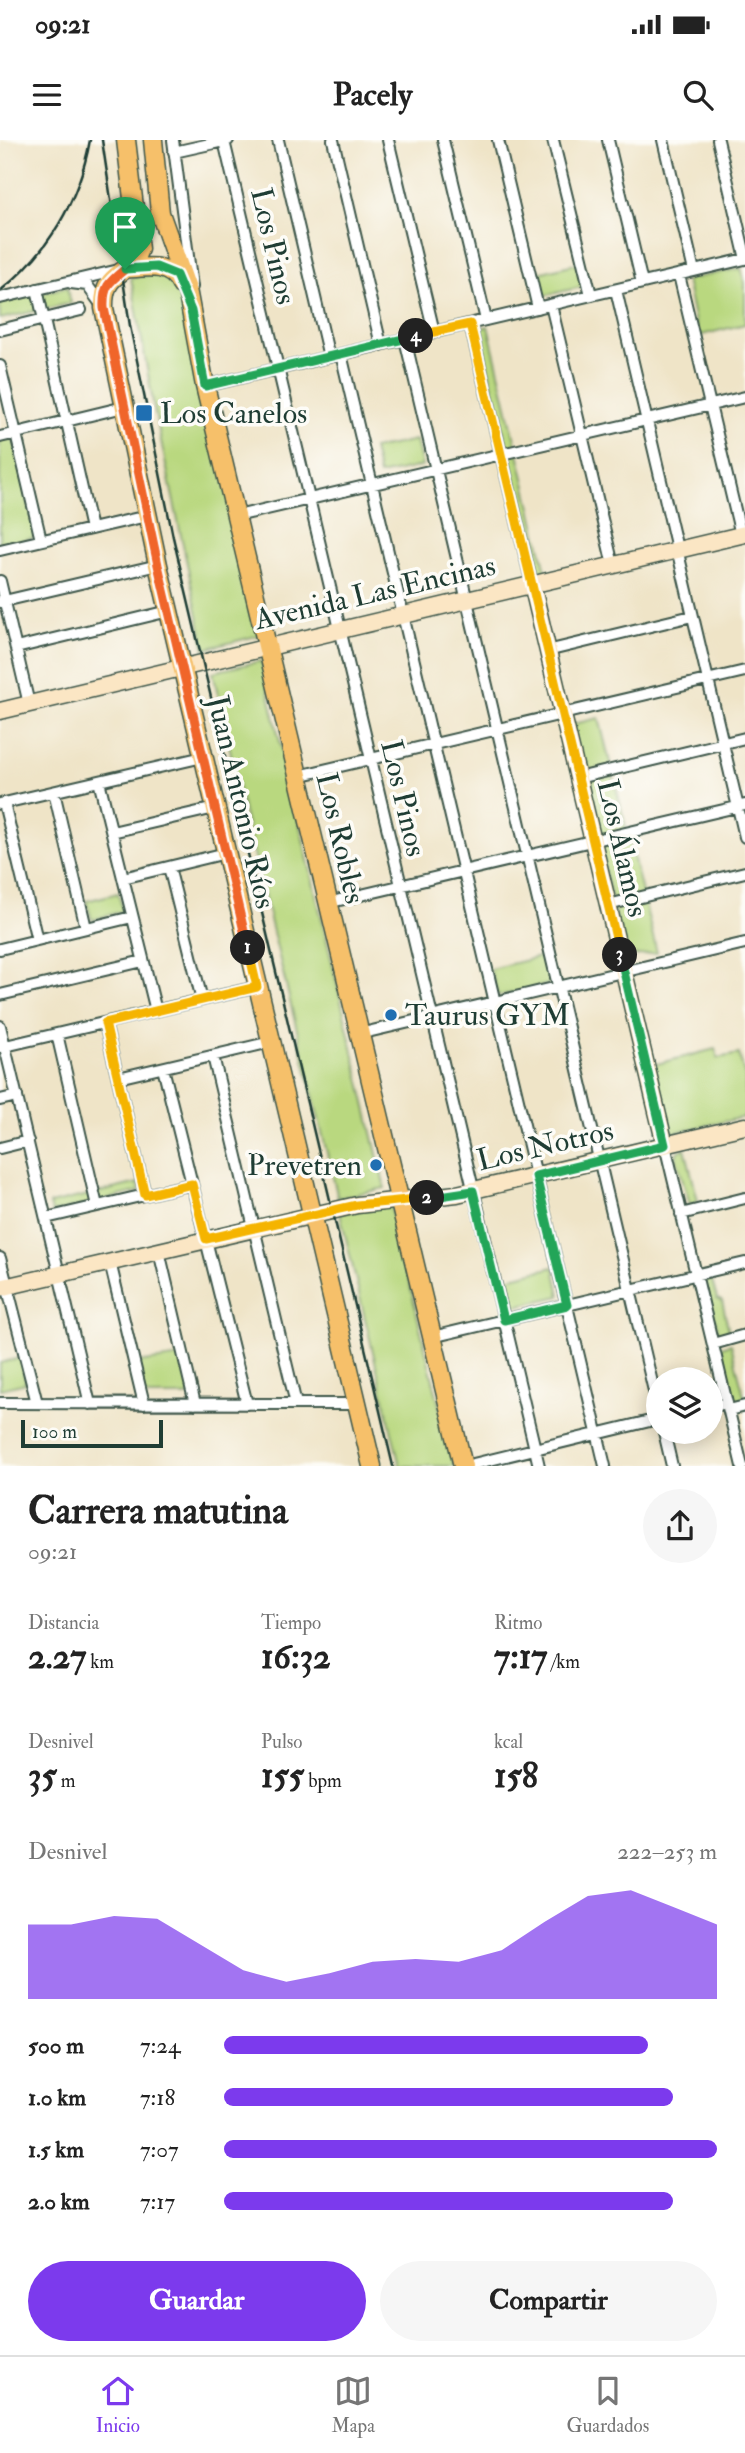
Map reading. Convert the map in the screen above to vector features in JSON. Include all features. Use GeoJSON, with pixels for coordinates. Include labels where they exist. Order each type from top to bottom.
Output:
{"type":"FeatureCollection","features":[{"type":"Feature","properties":{"kind":"main road"},"geometry":{"type":"LineString","coordinates":[[104,308],[105,288],[136,258],[140,245],[126,140]]}},
{"type":"Feature","properties":{"kind":"main road"},"geometry":{"type":"LineString","coordinates":[[153,140],[160,212],[183,272],[191,311]]}},
{"type":"Feature","properties":{"kind":"main road"},"geometry":{"type":"LineString","coordinates":[[121,272],[156,267],[175,256]]}},
{"type":"Feature","properties":{"kind":"main road"},"geometry":{"type":"LineString","coordinates":[[156,267],[176,275],[191,311]]}},
{"type":"Feature","properties":{"kind":"main road","name":"Juan Antonio Ríos"},"geometry":{"type":"LineString","coordinates":[[104,308],[158,565],[372,1466]]}},
{"type":"Feature","properties":{"kind":"main road","name":"Los Robles"},"geometry":{"type":"LineString","coordinates":[[191,311],[205,386],[327,903],[464,1466]]}},
{"type":"Feature","properties":{"kind":"street","name":"Los Robles"},"geometry":{"type":"LineString","coordinates":[[173,140],[192,280],[191,311]]}},
{"type":"Feature","properties":{"kind":"street"},"geometry":{"type":"LineString","coordinates":[[278,140],[329,357]]}},
{"type":"Feature","properties":{"kind":"street"},"geometry":{"type":"LineString","coordinates":[[333,140],[381,345]]}},
{"type":"Feature","properties":{"kind":"street"},"geometry":{"type":"LineString","coordinates":[[388,140],[434,332]]}},
{"type":"Feature","properties":{"kind":"street"},"geometry":{"type":"LineString","coordinates":[[443,140],[486,320]]}},
{"type":"Feature","properties":{"kind":"street"},"geometry":{"type":"LineString","coordinates":[[498,140],[538,308]]}},
{"type":"Feature","properties":{"kind":"street"},"geometry":{"type":"LineString","coordinates":[[553,140],[591,295]]}},
{"type":"Feature","properties":{"kind":"street"},"geometry":{"type":"LineString","coordinates":[[608,140],[642,283]]}},
{"type":"Feature","properties":{"kind":"street"},"geometry":{"type":"LineString","coordinates":[[663,140],[694,271]]}},
{"type":"Feature","properties":{"kind":"street"},"geometry":{"type":"LineString","coordinates":[[205,386],[679,275],[745,257],[718,140]]}},
{"type":"Feature","properties":{"kind":"street"},"geometry":{"type":"LineString","coordinates":[[174,152],[226,141]]}},
{"type":"Feature","properties":{"kind":"street","name":"Los Pinos"},"geometry":{"type":"LineString","coordinates":[[226,141],[277,369],[539,1466]]}},
{"type":"Feature","properties":{"kind":"street","name":"Los Robles"},"geometry":{"type":"LineString","coordinates":[[175,256],[183,221]]}},
{"type":"Feature","properties":{"kind":"street"},"geometry":{"type":"LineString","coordinates":[[0,298],[74,278],[121,272]]}},
{"type":"Feature","properties":{"kind":"street"},"geometry":{"type":"LineString","coordinates":[[679,275],[743,535]]}},
{"type":"Feature","properties":{"kind":"street"},"geometry":{"type":"LineString","coordinates":[[57,284],[86,285],[104,308]]}},
{"type":"Feature","properties":{"kind":"street"},"geometry":{"type":"LineString","coordinates":[[37,289],[92,529]]}},
{"type":"Feature","properties":{"kind":"street"},"geometry":{"type":"LineString","coordinates":[[616,290],[722,744],[741,806],[745,837]]}},
{"type":"Feature","properties":{"kind":"street"},"geometry":{"type":"LineString","coordinates":[[551,305],[613,565]]}},
{"type":"Feature","properties":{"kind":"street"},"geometry":{"type":"LineString","coordinates":[[0,330],[81,310]]}},
{"type":"Feature","properties":{"kind":"street","name":"Los Álamos"},"geometry":{"type":"LineString","coordinates":[[470,324],[742,1466]]}},
{"type":"Feature","properties":{"kind":"street"},"geometry":{"type":"LineString","coordinates":[[405,339],[648,1367]]}},
{"type":"Feature","properties":{"kind":"street"},"geometry":{"type":"LineString","coordinates":[[341,354],[606,1466]]}},
{"type":"Feature","properties":{"kind":"street"},"geometry":{"type":"LineString","coordinates":[[0,366],[2,384],[41,540]]}},
{"type":"Feature","properties":{"kind":"street"},"geometry":{"type":"LineString","coordinates":[[237,516],[745,397]]}},
{"type":"Feature","properties":{"kind":"street"},"geometry":{"type":"LineString","coordinates":[[0,437],[124,407]]}},
{"type":"Feature","properties":{"kind":"street"},"geometry":{"type":"LineString","coordinates":[[0,550],[147,516]]}},
{"type":"Feature","properties":{"kind":"street","name":"Avenida Las Encinas"},"geometry":{"type":"LineString","coordinates":[[0,710],[743,535]]}},
{"type":"Feature","properties":{"kind":"street"},"geometry":{"type":"LineString","coordinates":[[2,601],[158,565]]}},
{"type":"Feature","properties":{"kind":"street"},"geometry":{"type":"LineString","coordinates":[[0,581],[2,601],[29,704]]}},
{"type":"Feature","properties":{"kind":"street"},"geometry":{"type":"LineString","coordinates":[[16,648],[169,611]]}},
{"type":"Feature","properties":{"kind":"street"},"geometry":{"type":"LineString","coordinates":[[547,651],[692,616]]}},
{"type":"Feature","properties":{"kind":"street"},"geometry":{"type":"LineString","coordinates":[[298,776],[745,671]]}},
{"type":"Feature","properties":{"kind":"street"},"geometry":{"type":"LineString","coordinates":[[578,778],[745,738]]}},
{"type":"Feature","properties":{"kind":"street"},"geometry":{"type":"LineString","coordinates":[[37,940],[2,804],[204,757]]}},
{"type":"Feature","properties":{"kind":"street"},"geometry":{"type":"LineString","coordinates":[[99,781],[156,1011]]}},
{"type":"Feature","properties":{"kind":"street"},"geometry":{"type":"LineString","coordinates":[[54,792],[86,928]]}},
{"type":"Feature","properties":{"kind":"street"},"geometry":{"type":"LineString","coordinates":[[327,903],[741,806]]}},
{"type":"Feature","properties":{"kind":"street"},"geometry":{"type":"LineString","coordinates":[[112,832],[215,808]]}},
{"type":"Feature","properties":{"kind":"street"},"geometry":{"type":"LineString","coordinates":[[123,878],[226,853]]}},
{"type":"Feature","properties":{"kind":"street"},"geometry":{"type":"LineString","coordinates":[[169,867],[202,1000]]}},
{"type":"Feature","properties":{"kind":"street"},"geometry":{"type":"LineString","coordinates":[[608,905],[745,872]]}},
{"type":"Feature","properties":{"kind":"street"},"geometry":{"type":"LineString","coordinates":[[0,949],[132,917]]}},
{"type":"Feature","properties":{"kind":"street"},"geometry":{"type":"LineString","coordinates":[[359,1034],[745,943]]}},
{"type":"Feature","properties":{"kind":"street"},"geometry":{"type":"LineString","coordinates":[[0,995],[143,961]]}},
{"type":"Feature","properties":{"kind":"street"},"geometry":{"type":"LineString","coordinates":[[2,1047],[257,987]]}},
{"type":"Feature","properties":{"kind":"street"},"geometry":{"type":"LineString","coordinates":[[105,1023],[145,1195]]}},
{"type":"Feature","properties":{"kind":"street"},"geometry":{"type":"LineString","coordinates":[[0,1026],[2,1047],[17,1096],[90,1404]]}},
{"type":"Feature","properties":{"kind":"street"},"geometry":{"type":"LineString","coordinates":[[57,1034],[97,1206]]}},
{"type":"Feature","properties":{"kind":"street"},"geometry":{"type":"LineString","coordinates":[[118,1079],[271,1042]]}},
{"type":"Feature","properties":{"kind":"street"},"geometry":{"type":"LineString","coordinates":[[213,1056],[296,1404]]}},
{"type":"Feature","properties":{"kind":"street"},"geometry":{"type":"LineString","coordinates":[[163,1068],[247,1404]]}},
{"type":"Feature","properties":{"kind":"street"},"geometry":{"type":"LineString","coordinates":[[0,1100],[17,1096]]}},
{"type":"Feature","properties":{"kind":"street","name":"Los Notros"},"geometry":{"type":"LineString","coordinates":[[4,1287],[357,1205],[473,1191],[745,1126]]}},
{"type":"Feature","properties":{"kind":"street"},"geometry":{"type":"LineString","coordinates":[[0,1148],[28,1141]]}},
{"type":"Feature","properties":{"kind":"street"},"geometry":{"type":"LineString","coordinates":[[46,1218],[192,1184]]}},
{"type":"Feature","properties":{"kind":"street"},"geometry":{"type":"LineString","coordinates":[[681,1214],[745,1198]]}},
{"type":"Feature","properties":{"kind":"street"},"geometry":{"type":"LineString","coordinates":[[159,1251],[195,1404]]}},
{"type":"Feature","properties":{"kind":"street"},"geometry":{"type":"LineString","coordinates":[[0,1258],[4,1287],[37,1403]]}},
{"type":"Feature","properties":{"kind":"street"},"geometry":{"type":"LineString","coordinates":[[110,1262],[144,1404]]}},
{"type":"Feature","properties":{"kind":"street"},"geometry":{"type":"LineString","coordinates":[[432,1337],[745,1263]]}},
{"type":"Feature","properties":{"kind":"street"},"geometry":{"type":"LineString","coordinates":[[713,1344],[745,1335]]}},
{"type":"Feature","properties":{"kind":"street"},"geometry":{"type":"LineString","coordinates":[[0,1402],[357,1404]]}},
{"type":"Feature","properties":{"kind":"street"},"geometry":{"type":"LineString","coordinates":[[723,1406],[745,1406]]}},
{"type":"Feature","properties":{"kind":"street"},"geometry":{"type":"LineString","coordinates":[[464,1466],[646,1422]]}},
{"type":"Feature","properties":{"kind":"street"},"geometry":{"type":"LineString","coordinates":[[667,1444],[672,1466]]}},
{"type":"Feature","properties":{"kind":"green space"},"geometry":{"type":"Polygon","coordinates":[[[579,263],[585,286],[539,297],[534,274],[579,263]]]}},
{"type":"Feature","properties":{"kind":"green space"},"geometry":{"type":"Polygon","coordinates":[[[741,268],[745,283],[745,324],[698,336],[686,280],[741,268]]]}},
{"type":"Feature","properties":{"kind":"green space"},"geometry":{"type":"Polygon","coordinates":[[[155,274],[180,283],[260,635],[205,649],[154,408],[131,278],[155,274]]]}},
{"type":"Feature","properties":{"kind":"green space"},"geometry":{"type":"Polygon","coordinates":[[[67,287],[71,303],[0,319],[0,302],[67,287]]]}},
{"type":"Feature","properties":{"kind":"green space"},"geometry":{"type":"Polygon","coordinates":[[[488,326],[546,571],[537,573],[479,329],[488,326]]]}},
{"type":"Feature","properties":{"kind":"green space"},"geometry":{"type":"Polygon","coordinates":[[[9,438],[14,441],[36,534],[33,538],[0,545],[0,440],[9,438]]]}},
{"type":"Feature","properties":{"kind":"green space"},"geometry":{"type":"Polygon","coordinates":[[[416,440],[422,466],[379,475],[373,449],[416,440]]]}},
{"type":"Feature","properties":{"kind":"green space"},"geometry":{"type":"Polygon","coordinates":[[[261,661],[385,1188],[338,1198],[244,813],[213,672],[261,661]]]}},
{"type":"Feature","properties":{"kind":"green space"},"geometry":{"type":"Polygon","coordinates":[[[599,718],[657,953],[626,957],[569,725],[599,718]]]}},
{"type":"Feature","properties":{"kind":"green space"},"geometry":{"type":"Polygon","coordinates":[[[118,893],[123,911],[92,920],[86,901],[118,893]]]}},
{"type":"Feature","properties":{"kind":"green space"},"geometry":{"type":"Polygon","coordinates":[[[543,956],[550,984],[498,996],[490,969],[543,956]]]}},
{"type":"Feature","properties":{"kind":"green space"},"geometry":{"type":"Polygon","coordinates":[[[715,1049],[718,1058],[739,1054],[745,1077],[745,1117],[672,1133],[653,1065],[715,1049]]]}},
{"type":"Feature","properties":{"kind":"green space"},"geometry":{"type":"Polygon","coordinates":[[[685,1148],[698,1201],[690,1205],[676,1157],[677,1152],[685,1148]]]}},
{"type":"Feature","properties":{"kind":"green space"},"geometry":{"type":"Polygon","coordinates":[[[138,1183],[140,1191],[52,1213],[50,1204],[138,1183]]]}},
{"type":"Feature","properties":{"kind":"green space"},"geometry":{"type":"Polygon","coordinates":[[[390,1205],[454,1466],[400,1466],[340,1213],[390,1205]]]}},
{"type":"Feature","properties":{"kind":"green space"},"geometry":{"type":"Polygon","coordinates":[[[554,1267],[560,1296],[507,1308],[499,1280],[554,1267]]]}},
{"type":"Feature","properties":{"kind":"green space"},"geometry":{"type":"Polygon","coordinates":[[[711,1277],[717,1299],[722,1301],[729,1332],[719,1335],[705,1281],[711,1277]]]}},
{"type":"Feature","properties":{"kind":"green space"},"geometry":{"type":"Polygon","coordinates":[[[731,1344],[745,1400],[735,1402],[721,1347],[731,1344]]]}},
{"type":"Feature","properties":{"kind":"green space"},"geometry":{"type":"Polygon","coordinates":[[[181,1357],[190,1392],[187,1396],[144,1396],[137,1363],[181,1357]]]}},
{"type":"Feature","properties":{"kind":"green space"},"geometry":{"type":"Polygon","coordinates":[[[20,1358],[26,1383],[0,1389],[0,1363],[20,1358]]]}},
{"type":"Feature","properties":{"kind":"railway"},"geometry":{"type":"LineString","coordinates":[[0,291],[33,260],[59,224],[78,184],[90,140]]}},
{"type":"Feature","properties":{"kind":"railway"},"geometry":{"type":"LineString","coordinates":[[102,140],[130,326],[173,537],[393,1466]]}},
{"type":"Feature","properties":{"kind":"place","name":"Los Canelos"},"geometry":{"type":"Point","coordinates":[144,413]}},
{"type":"Feature","properties":{"kind":"place","name":"Taurus GYM"},"geometry":{"type":"Point","coordinates":[391,1015]}},
{"type":"Feature","properties":{"kind":"place","name":"Prevetren"},"geometry":{"type":"Point","coordinates":[376,1165]}},
{"type":"Feature","properties":{"kind":"route"},"geometry":{"type":"LineString","coordinates":[[156,267],[176,275],[191,311],[205,386],[470,324],[665,1145],[536,1176],[567,1305],[504,1320],[473,1191],[437,1197],[377,1201],[206,1239],[192,1184],[145,1195],[105,1023],[257,987],[158,565],[104,308],[103,295],[108,281],[125,269],[156,267]]}}]}
